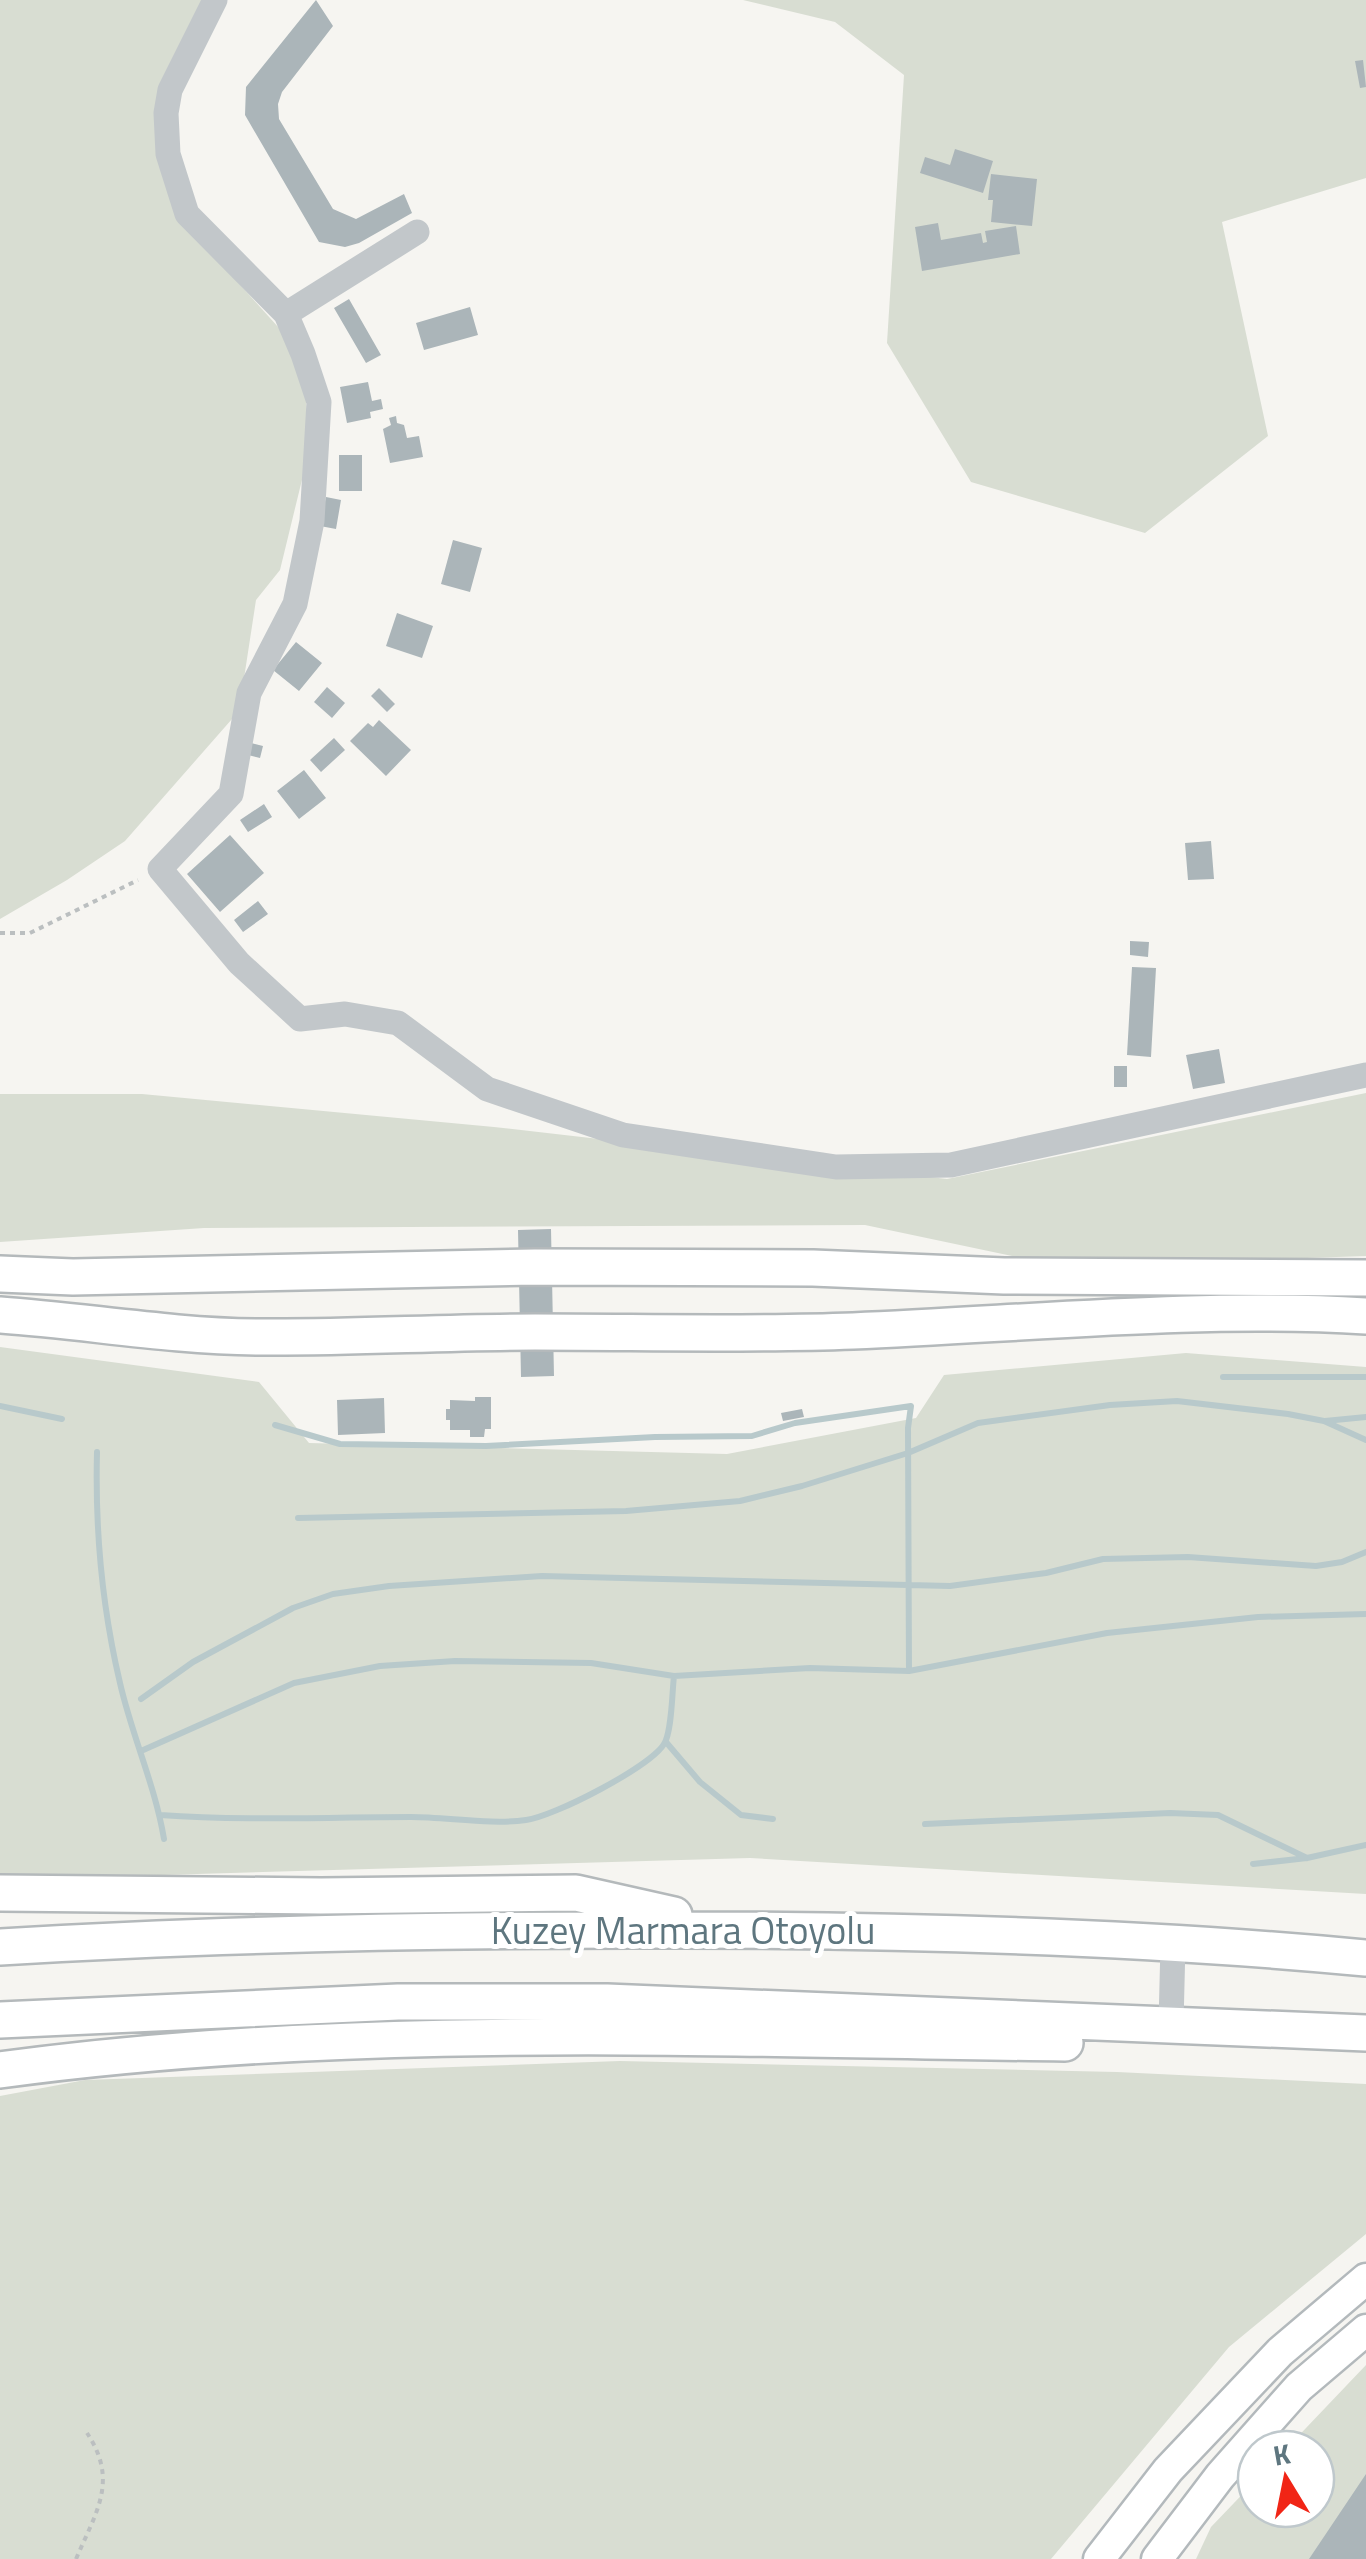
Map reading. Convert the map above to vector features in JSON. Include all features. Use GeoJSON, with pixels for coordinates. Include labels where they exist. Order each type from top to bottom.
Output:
{"type":"FeatureCollection","features":[{"type":"Feature","properties":{"kind":"highway"},"geometry":{"type":"LineString","coordinates":[[0,1274],[536,1267],[813,1268],[1054,1277],[1366,1280]]}},
{"type":"Feature","properties":{"kind":"highway"},"geometry":{"type":"LineString","coordinates":[[0,1315],[255,1337],[535,1332],[752,1334],[1054,1318],[1366,1316]]}},
{"type":"Feature","properties":{"kind":"highway"},"geometry":{"type":"LineString","coordinates":[[0,1323],[55,1318]]}},
{"type":"Feature","properties":{"kind":"highway"},"geometry":{"type":"LineString","coordinates":[[0,1893],[576,1893],[738,1930]]}},
{"type":"Feature","properties":{"kind":"highway","name":"Kuzey Marmara Otoyolu"},"geometry":{"type":"LineString","coordinates":[[0,1947],[312,1933],[738,1930],[1035,1936],[1366,1958]]}},
{"type":"Feature","properties":{"kind":"highway","name":"Kuzey Marmara Otoyolu"},"geometry":{"type":"LineString","coordinates":[[0,2020],[380,2003],[607,2002],[1358,2032]]}},
{"type":"Feature","properties":{"kind":"highway"},"geometry":{"type":"LineString","coordinates":[[0,2070],[120,2055],[375,2041],[601,2037],[1081,2044],[1358,2032]]}},
{"type":"Feature","properties":{"kind":"main road"},"geometry":{"type":"LineString","coordinates":[[1099,2559],[1168,2470],[1280,2352],[1366,2279]]}},
{"type":"Feature","properties":{"kind":"main road"},"geometry":{"type":"LineString","coordinates":[[1157,2559],[1220,2476],[1299,2388],[1366,2330]]}},
{"type":"Feature","properties":{"kind":"street"},"geometry":{"type":"LineString","coordinates":[[215,0],[170,90],[166,113],[168,154],[187,214],[286,314],[320,402],[312,521],[295,604],[249,693],[231,794],[160,869],[239,963],[300,1020],[345,1014],[398,1023],[487,1090],[623,1135],[836,1167],[950,1164],[1366,1075]]}},
{"type":"Feature","properties":{"kind":"street"},"geometry":{"type":"LineString","coordinates":[[286,314],[417,232]]}},
{"type":"Feature","properties":{"kind":"street"},"geometry":{"type":"LineString","coordinates":[[1171,2024],[1172,1944]]}},
{"type":"Feature","properties":{"kind":"path"},"geometry":{"type":"LineString","coordinates":[[0,934],[30,933],[160,869]]}},
{"type":"Feature","properties":{"kind":"path"},"geometry":{"type":"LineString","coordinates":[[76,2559],[104,2492],[100,2454],[87,2433]]}},
{"type":"Feature","properties":{"kind":"shaded area"},"geometry":{"type":"Polygon","coordinates":[[[0,0],[210,0],[164,78],[181,219],[279,328],[305,383],[309,451],[280,570],[256,600],[239,711],[125,841],[0,919],[0,0]]]}},
{"type":"Feature","properties":{"kind":"shaded area"},"geometry":{"type":"Polygon","coordinates":[[[743,0],[1366,0],[1366,178],[1222,222],[1268,436],[1145,533],[971,482],[887,343],[904,75],[835,22],[743,0]]]}},
{"type":"Feature","properties":{"kind":"shaded area"},"geometry":{"type":"Polygon","coordinates":[[[1366,1093],[1366,1256],[1059,1266],[865,1225],[204,1228],[0,1242],[0,1094],[142,1094],[494,1127],[947,1179],[1366,1093]]]}},
{"type":"Feature","properties":{"kind":"shaded area"},"geometry":{"type":"Polygon","coordinates":[[[0,1347],[259,1382],[309,1443],[727,1454],[916,1418],[944,1375],[1186,1353],[1366,1367],[1366,1894],[750,1858],[163,1875],[0,1874],[0,1347]]]}},
{"type":"Feature","properties":{"kind":"shaded area"},"geometry":{"type":"Polygon","coordinates":[[[620,2061],[1117,2072],[1366,2084],[1366,2234],[1229,2347],[1051,2559],[0,2559],[0,2096],[85,2080],[620,2061]]]}},
{"type":"Feature","properties":{"kind":"shaded area"},"geometry":{"type":"Polygon","coordinates":[[[1366,2365],[1366,2559],[1196,2559],[1211,2527],[1236,2501],[1236,2529],[1336,2529],[1336,2429],[1305,2429],[1366,2365]]]}},
{"type":"Feature","properties":{"kind":"building"},"geometry":{"type":"Polygon","coordinates":[[[316,0],[333,26],[282,92],[279,119],[333,209],[356,219],[404,194],[412,213],[345,247],[319,242],[245,115],[246,87],[316,0]]]}},
{"type":"Feature","properties":{"kind":"building"},"geometry":{"type":"Polygon","coordinates":[[[1363,60],[1366,87],[1360,88],[1355,61],[1363,60]]]}},
{"type":"Feature","properties":{"kind":"building"},"geometry":{"type":"Polygon","coordinates":[[[955,149],[993,161],[983,193],[920,173],[925,157],[950,165],[955,149]]]}},
{"type":"Feature","properties":{"kind":"building"},"geometry":{"type":"Polygon","coordinates":[[[991,174],[1037,179],[1032,226],[991,222],[991,174]]]}},
{"type":"Feature","properties":{"kind":"building"},"geometry":{"type":"Polygon","coordinates":[[[938,223],[941,240],[981,233],[983,243],[987,242],[985,231],[1016,226],[1020,254],[922,271],[915,227],[938,223]]]}},
{"type":"Feature","properties":{"kind":"building"},"geometry":{"type":"Polygon","coordinates":[[[349,299],[381,355],[366,363],[334,308],[349,299]]]}},
{"type":"Feature","properties":{"kind":"building"},"geometry":{"type":"Polygon","coordinates":[[[470,307],[478,335],[424,350],[416,323],[470,307]]]}},
{"type":"Feature","properties":{"kind":"building"},"geometry":{"type":"Polygon","coordinates":[[[368,382],[372,401],[381,399],[383,409],[370,412],[371,418],[347,423],[340,387],[368,382]]]}},
{"type":"Feature","properties":{"kind":"building"},"geometry":{"type":"Polygon","coordinates":[[[396,416],[397,423],[404,425],[407,438],[419,436],[423,457],[390,463],[383,429],[391,425],[389,418],[396,416]]]}},
{"type":"Feature","properties":{"kind":"building"},"geometry":{"type":"Polygon","coordinates":[[[339,455],[362,455],[362,491],[339,491],[339,455]]]}},
{"type":"Feature","properties":{"kind":"building"},"geometry":{"type":"Polygon","coordinates":[[[326,497],[341,500],[336,529],[320,526],[326,497]]]}},
{"type":"Feature","properties":{"kind":"building"},"geometry":{"type":"Polygon","coordinates":[[[453,540],[482,548],[470,592],[441,584],[453,540]]]}},
{"type":"Feature","properties":{"kind":"building"},"geometry":{"type":"Polygon","coordinates":[[[397,613],[433,626],[422,658],[386,646],[397,613]]]}},
{"type":"Feature","properties":{"kind":"building"},"geometry":{"type":"Polygon","coordinates":[[[296,642],[322,663],[299,691],[273,670],[296,642]]]}},
{"type":"Feature","properties":{"kind":"building"},"geometry":{"type":"Polygon","coordinates":[[[327,687],[345,703],[332,718],[314,702],[327,687]]]}},
{"type":"Feature","properties":{"kind":"building"},"geometry":{"type":"Polygon","coordinates":[[[379,688],[395,704],[387,712],[371,696],[379,688]]]}},
{"type":"Feature","properties":{"kind":"building"},"geometry":{"type":"Polygon","coordinates":[[[379,720],[411,750],[386,776],[350,741],[368,723],[373,727],[379,720]]]}},
{"type":"Feature","properties":{"kind":"building"},"geometry":{"type":"Polygon","coordinates":[[[334,738],[345,750],[321,772],[310,760],[334,738]]]}},
{"type":"Feature","properties":{"kind":"building"},"geometry":{"type":"Polygon","coordinates":[[[251,743],[263,746],[260,758],[248,755],[251,743]]]}},
{"type":"Feature","properties":{"kind":"building"},"geometry":{"type":"Polygon","coordinates":[[[304,770],[326,798],[299,819],[277,791],[304,770]]]}},
{"type":"Feature","properties":{"kind":"building"},"geometry":{"type":"Polygon","coordinates":[[[264,804],[272,817],[248,832],[240,820],[264,804]]]}},
{"type":"Feature","properties":{"kind":"building"},"geometry":{"type":"Polygon","coordinates":[[[230,835],[264,873],[220,912],[187,874],[230,835]]]}},
{"type":"Feature","properties":{"kind":"building"},"geometry":{"type":"Polygon","coordinates":[[[1211,841],[1214,879],[1188,880],[1185,843],[1211,841]]]}},
{"type":"Feature","properties":{"kind":"building"},"geometry":{"type":"Polygon","coordinates":[[[258,901],[268,914],[243,932],[234,920],[258,901]]]}},
{"type":"Feature","properties":{"kind":"building"},"geometry":{"type":"Polygon","coordinates":[[[1130,941],[1149,942],[1148,957],[1130,955],[1130,941]]]}},
{"type":"Feature","properties":{"kind":"building"},"geometry":{"type":"Polygon","coordinates":[[[1132,967],[1156,968],[1151,1057],[1127,1055],[1132,967]]]}},
{"type":"Feature","properties":{"kind":"building"},"geometry":{"type":"Polygon","coordinates":[[[1219,1049],[1225,1083],[1193,1089],[1186,1055],[1219,1049]]]}},
{"type":"Feature","properties":{"kind":"building"},"geometry":{"type":"Polygon","coordinates":[[[1114,1066],[1127,1066],[1127,1087],[1114,1087],[1114,1066]]]}},
{"type":"Feature","properties":{"kind":"building"},"geometry":{"type":"Polygon","coordinates":[[[551,1229],[554,1376],[521,1377],[518,1230],[551,1229]]]}},
{"type":"Feature","properties":{"kind":"building"},"geometry":{"type":"Polygon","coordinates":[[[475,1397],[491,1397],[491,1429],[485,1429],[484,1437],[470,1437],[470,1430],[450,1430],[446,1409],[450,1409],[450,1400],[475,1401],[475,1397]]]}},
{"type":"Feature","properties":{"kind":"building"},"geometry":{"type":"Polygon","coordinates":[[[384,1398],[385,1433],[338,1435],[337,1400],[384,1398]]]}},
{"type":"Feature","properties":{"kind":"building"},"geometry":{"type":"Polygon","coordinates":[[[802,1409],[804,1417],[783,1421],[781,1413],[802,1409]]]}},
{"type":"Feature","properties":{"kind":"building"},"geometry":{"type":"Polygon","coordinates":[[[1366,2474],[1366,2559],[1309,2559],[1329,2529],[1336,2529],[1336,2519],[1366,2474]]]}},
{"type":"Feature","properties":{"kind":"waterway"},"geometry":{"type":"LineString","coordinates":[[1223,1377],[1366,1377]]}},
{"type":"Feature","properties":{"kind":"waterway"},"geometry":{"type":"LineString","coordinates":[[298,1518],[626,1511],[740,1501],[908,1453],[978,1423],[1110,1405],[1177,1401],[1288,1414],[1324,1421],[1366,1440]]}},
{"type":"Feature","properties":{"kind":"waterway"},"geometry":{"type":"LineString","coordinates":[[0,1406],[62,1419]]}},
{"type":"Feature","properties":{"kind":"waterway"},"geometry":{"type":"LineString","coordinates":[[275,1425],[340,1444],[486,1446],[752,1436],[795,1423],[911,1406],[909,1671]]}},
{"type":"Feature","properties":{"kind":"waterway"},"geometry":{"type":"LineString","coordinates":[[1325,1421],[1366,1417]]}},
{"type":"Feature","properties":{"kind":"waterway"},"geometry":{"type":"LineString","coordinates":[[97,1452],[97,1510],[109,1626],[125,1703],[164,1839]]}},
{"type":"Feature","properties":{"kind":"waterway"},"geometry":{"type":"LineString","coordinates":[[141,1699],[193,1662],[293,1608],[333,1594],[389,1586],[542,1576],[950,1586],[1046,1573],[1103,1559],[1188,1557],[1316,1566],[1342,1562],[1366,1552]]}},
{"type":"Feature","properties":{"kind":"waterway"},"geometry":{"type":"LineString","coordinates":[[141,1751],[294,1683],[380,1666],[455,1661],[591,1663],[674,1676],[810,1668],[909,1671],[1107,1633],[1258,1617],[1366,1614]]}},
{"type":"Feature","properties":{"kind":"waterway"},"geometry":{"type":"LineString","coordinates":[[160,1815],[411,1817],[498,1822],[539,1817],[600,1790],[655,1754],[669,1731],[674,1676]]}},
{"type":"Feature","properties":{"kind":"waterway"},"geometry":{"type":"LineString","coordinates":[[666,1742],[700,1782],[741,1815],[773,1819]]}},
{"type":"Feature","properties":{"kind":"waterway"},"geometry":{"type":"LineString","coordinates":[[925,1824],[1170,1813],[1218,1815],[1307,1858]]}},
{"type":"Feature","properties":{"kind":"waterway"},"geometry":{"type":"LineString","coordinates":[[1253,1864],[1307,1858],[1366,1845]]}}]}
